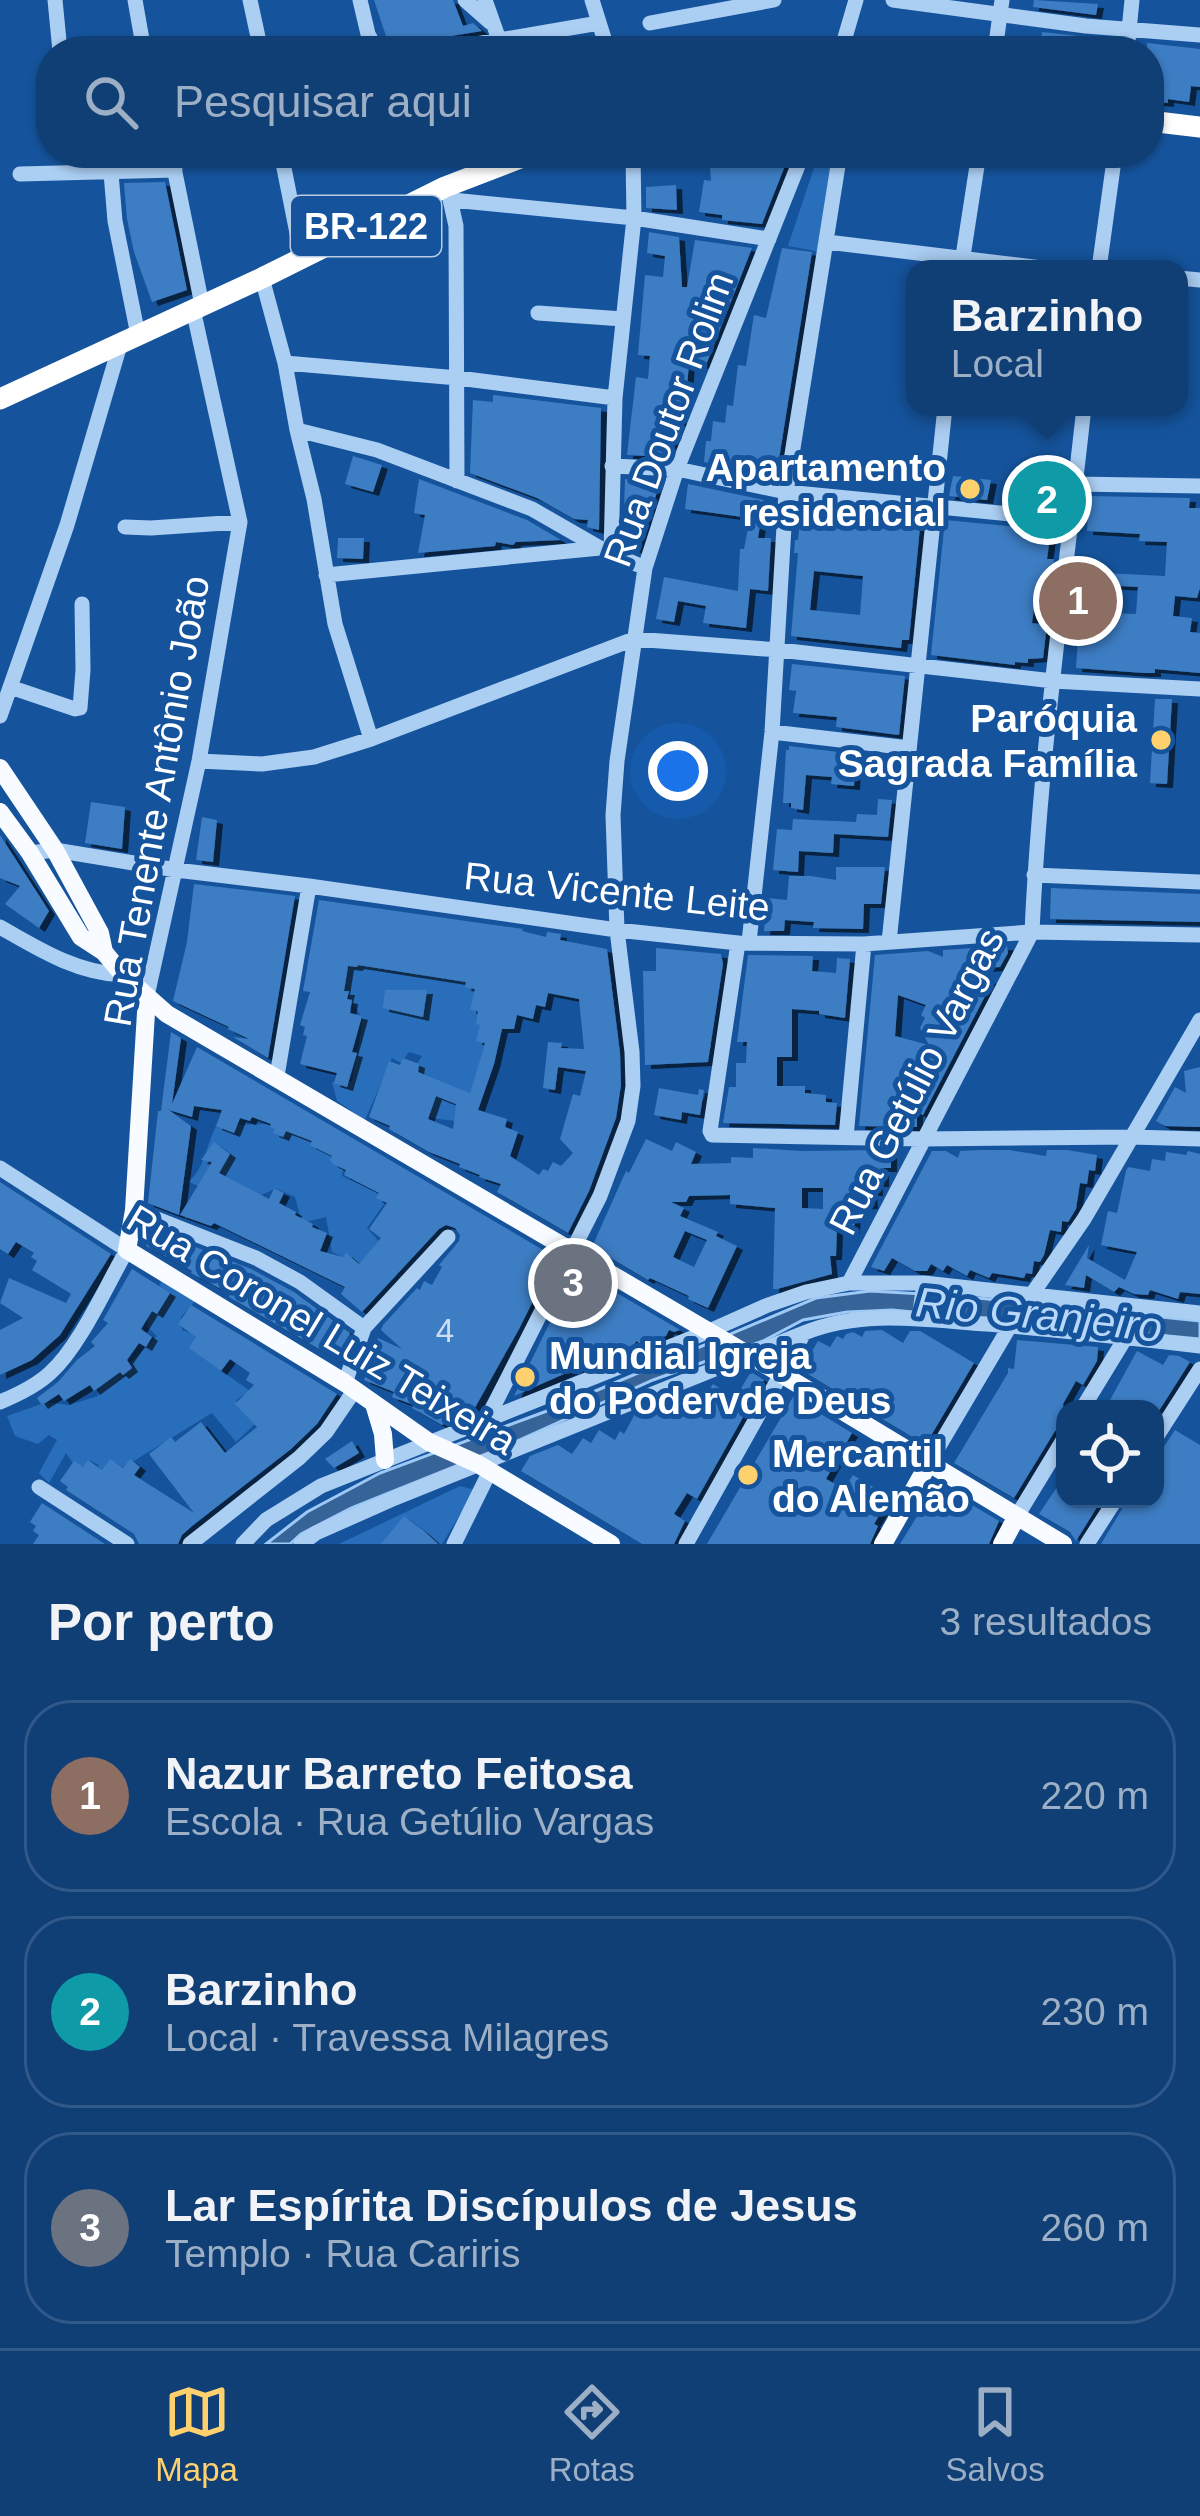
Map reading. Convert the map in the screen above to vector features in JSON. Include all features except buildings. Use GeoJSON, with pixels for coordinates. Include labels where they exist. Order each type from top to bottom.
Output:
{"type":"FeatureCollection","features":[{"type":"Feature","properties":{"kind":"highway"},"geometry":{"type":"LineString","coordinates":[[1164,123],[1200,127]]}},
{"type":"Feature","properties":{"kind":"highway","name":"BR-122"},"geometry":{"type":"LineString","coordinates":[[0,399],[502,168]]}},
{"type":"Feature","properties":{"kind":"main road"},"geometry":{"type":"LineString","coordinates":[[0,768],[56,850],[100,933],[104,952]]}},
{"type":"Feature","properties":{"kind":"main road"},"geometry":{"type":"LineString","coordinates":[[0,812],[81,937],[104,952],[167,1014],[1063,1544]]}},
{"type":"Feature","properties":{"kind":"main road","name":"Rua Tenente Antônio João"},"geometry":{"type":"LineString","coordinates":[[127,1250],[134,1210],[147,996]]}},
{"type":"Feature","properties":{"kind":"main road","name":"Rua Coronel Luiz Teixeira"},"geometry":{"type":"LineString","coordinates":[[127,1250],[350,1387],[429,1442],[484,1467],[611,1544]]}},
{"type":"Feature","properties":{"kind":"main road"},"geometry":{"type":"LineString","coordinates":[[374,1404],[385,1460]]}},
{"type":"Feature","properties":{"kind":"main road"},"geometry":{"type":"LineString","coordinates":[[883,1544],[929,1463]]}},
{"type":"Feature","properties":{"kind":"main road"},"geometry":{"type":"LineString","coordinates":[[1001,1544],[1017,1516]]}},
{"type":"Feature","properties":{"kind":"street"},"geometry":{"type":"LineString","coordinates":[[55,0],[59,36]]}},
{"type":"Feature","properties":{"kind":"street"},"geometry":{"type":"LineString","coordinates":[[135,0],[141,36]]}},
{"type":"Feature","properties":{"kind":"street"},"geometry":{"type":"LineString","coordinates":[[250,0],[258,36]]}},
{"type":"Feature","properties":{"kind":"street"},"geometry":{"type":"LineString","coordinates":[[360,0],[369,36]]}},
{"type":"Feature","properties":{"kind":"street"},"geometry":{"type":"LineString","coordinates":[[465,0],[497,36]]}},
{"type":"Feature","properties":{"kind":"street"},"geometry":{"type":"LineString","coordinates":[[485,0],[498,36]]}},
{"type":"Feature","properties":{"kind":"street"},"geometry":{"type":"LineString","coordinates":[[592,0],[603,36]]}},
{"type":"Feature","properties":{"kind":"street"},"geometry":{"type":"LineString","coordinates":[[650,22],[774,0]]}},
{"type":"Feature","properties":{"kind":"street"},"geometry":{"type":"LineString","coordinates":[[845,36],[856,0]]}},
{"type":"Feature","properties":{"kind":"street"},"geometry":{"type":"LineString","coordinates":[[893,0],[1001,8],[1129,29],[1200,34]]}},
{"type":"Feature","properties":{"kind":"street"},"geometry":{"type":"LineString","coordinates":[[1128,36],[1132,0]]}},
{"type":"Feature","properties":{"kind":"street"},"geometry":{"type":"LineString","coordinates":[[512,36],[599,23]]}},
{"type":"Feature","properties":{"kind":"street"},"geometry":{"type":"LineString","coordinates":[[20,174],[111,173],[137,168]]}},
{"type":"Feature","properties":{"kind":"street","name":"Rua Tenente Antônio João"},"geometry":{"type":"LineString","coordinates":[[147,996],[199,761],[240,521],[174,168]]}},
{"type":"Feature","properties":{"kind":"street"},"geometry":{"type":"LineString","coordinates":[[284,168],[302,258]]}},
{"type":"Feature","properties":{"kind":"street"},"geometry":{"type":"LineString","coordinates":[[606,551],[615,398],[634,218],[633,168]]}},
{"type":"Feature","properties":{"kind":"street","name":"Rua Doutor Rolim"},"geometry":{"type":"LineString","coordinates":[[487,1421],[600,1196],[628,1121],[633,1086],[631,1021],[617,930],[614,788],[645,568],[677,469],[797,168]]}},
{"type":"Feature","properties":{"kind":"street"},"geometry":{"type":"LineString","coordinates":[[838,168],[786,492],[772,732],[744,942],[710,1134],[1200,1139]]}},
{"type":"Feature","properties":{"kind":"street"},"geometry":{"type":"LineString","coordinates":[[963,260],[978,168]]}},
{"type":"Feature","properties":{"kind":"street"},"geometry":{"type":"LineString","coordinates":[[1100,260],[1112,168]]}},
{"type":"Feature","properties":{"kind":"street"},"geometry":{"type":"LineString","coordinates":[[0,716],[129,340],[111,173]]}},
{"type":"Feature","properties":{"kind":"street"},"geometry":{"type":"LineString","coordinates":[[458,481],[456,226],[448,194],[769,239]]}},
{"type":"Feature","properties":{"kind":"street"},"geometry":{"type":"LineString","coordinates":[[827,242],[937,260]]}},
{"type":"Feature","properties":{"kind":"street"},"geometry":{"type":"LineString","coordinates":[[262,278],[317,512],[335,624],[371,739]]}},
{"type":"Feature","properties":{"kind":"street"},"geometry":{"type":"LineString","coordinates":[[538,313],[623,319]]}},
{"type":"Feature","properties":{"kind":"street"},"geometry":{"type":"LineString","coordinates":[[285,363],[615,398]]}},
{"type":"Feature","properties":{"kind":"street"},"geometry":{"type":"LineString","coordinates":[[890,942],[944,416]]}},
{"type":"Feature","properties":{"kind":"street","name":"Rua Getúlio Vargas"},"geometry":{"type":"LineString","coordinates":[[849,1283],[1032,932],[1053,682],[1083,416]]}},
{"type":"Feature","properties":{"kind":"street"},"geometry":{"type":"LineString","coordinates":[[297,430],[377,450],[532,509],[645,568]]}},
{"type":"Feature","properties":{"kind":"street"},"geometry":{"type":"LineString","coordinates":[[612,466],[677,469],[786,492],[1072,520]]}},
{"type":"Feature","properties":{"kind":"street"},"geometry":{"type":"LineString","coordinates":[[1076,484],[1200,486]]}},
{"type":"Feature","properties":{"kind":"street"},"geometry":{"type":"LineString","coordinates":[[125,527],[240,521]]}},
{"type":"Feature","properties":{"kind":"street"},"geometry":{"type":"LineString","coordinates":[[326,575],[606,551]]}},
{"type":"Feature","properties":{"kind":"street"},"geometry":{"type":"LineString","coordinates":[[10,687],[80,708],[82,604]]}},
{"type":"Feature","properties":{"kind":"street"},"geometry":{"type":"LineString","coordinates":[[199,761],[292,761],[371,739],[634,639],[779,650],[1053,682],[1200,689]]}},
{"type":"Feature","properties":{"kind":"street"},"geometry":{"type":"LineString","coordinates":[[772,732],[909,748]]}},
{"type":"Feature","properties":{"kind":"street","name":"Rua Vicente Leite"},"geometry":{"type":"LineString","coordinates":[[30,853],[56,850],[617,930],[744,942],[864,944],[1032,932],[1200,935]]}},
{"type":"Feature","properties":{"kind":"street"},"geometry":{"type":"LineString","coordinates":[[1034,875],[1200,882]]}},
{"type":"Feature","properties":{"kind":"street"},"geometry":{"type":"LineString","coordinates":[[277,1076],[309,886]]}},
{"type":"Feature","properties":{"kind":"street"},"geometry":{"type":"LineString","coordinates":[[0,927],[68,963],[100,974],[123,975]]}},
{"type":"Feature","properties":{"kind":"street"},"geometry":{"type":"LineString","coordinates":[[846,1137],[864,944]]}},
{"type":"Feature","properties":{"kind":"street"},"geometry":{"type":"LineString","coordinates":[[929,1463],[1011,1324],[1084,1219],[1200,1020]]}},
{"type":"Feature","properties":{"kind":"street","name":"Rua Coronel Luiz Teixeira"},"geometry":{"type":"LineString","coordinates":[[0,1168],[127,1250]]}},
{"type":"Feature","properties":{"kind":"street"},"geometry":{"type":"LineString","coordinates":[[134,1210],[256,1258],[300,1282],[364,1328]]}},
{"type":"Feature","properties":{"kind":"street"},"geometry":{"type":"LineString","coordinates":[[190,1544],[326,1432],[350,1387],[364,1328],[448,1237]]}},
{"type":"Feature","properties":{"kind":"street","name":"Rua Tenente Antônio João"},"geometry":{"type":"LineString","coordinates":[[0,1402],[26,1390],[61,1361],[127,1250]]}},
{"type":"Feature","properties":{"kind":"street"},"geometry":{"type":"LineString","coordinates":[[243,1544],[266,1520],[302,1496],[806,1292],[849,1283],[1200,1313]]}},
{"type":"Feature","properties":{"kind":"street"},"geometry":{"type":"LineString","coordinates":[[919,1317],[923,1287]]}},
{"type":"Feature","properties":{"kind":"street"},"geometry":{"type":"LineString","coordinates":[[301,1544],[395,1498],[484,1467],[746,1355],[838,1321],[919,1317],[1200,1346]]}},
{"type":"Feature","properties":{"kind":"street"},"geometry":{"type":"LineString","coordinates":[[686,1544],[804,1334]]}},
{"type":"Feature","properties":{"kind":"street"},"geometry":{"type":"LineString","coordinates":[[1088,1400],[1126,1337]]}},
{"type":"Feature","properties":{"kind":"street"},"geometry":{"type":"LineString","coordinates":[[1164,1424],[1200,1369]]}},
{"type":"Feature","properties":{"kind":"street"},"geometry":{"type":"LineString","coordinates":[[1017,1516],[1056,1452]]}},
{"type":"Feature","properties":{"kind":"street"},"geometry":{"type":"LineString","coordinates":[[454,1544],[484,1467]]}},
{"type":"Feature","properties":{"kind":"street"},"geometry":{"type":"LineString","coordinates":[[39,1487],[127,1544]]}},
{"type":"Feature","properties":{"kind":"street"},"geometry":{"type":"LineString","coordinates":[[1087,1544],[1110,1508]]}},
{"type":"Feature","properties":{"kind":"shaded area"},"geometry":{"type":"Polygon","coordinates":[[[814,168],[833,168],[821,252],[788,246],[814,168]]]}},
{"type":"Feature","properties":{"kind":"shaded area"},"geometry":{"type":"Polygon","coordinates":[[[376,957],[482,984],[491,1023],[462,1122],[431,1118],[429,1097],[411,1073],[422,1056],[409,1052],[401,1063],[392,1058],[365,1120],[337,1101],[332,1082],[352,1081],[363,1020],[344,988],[346,969],[376,957]]]}},
{"type":"Feature","properties":{"kind":"shaded area"},"geometry":{"type":"Polygon","coordinates":[[[265,1124],[328,1137],[345,1160],[342,1176],[388,1198],[367,1228],[381,1244],[367,1268],[332,1252],[326,1217],[302,1223],[295,1197],[275,1188],[254,1197],[232,1197],[188,1182],[202,1163],[216,1126],[265,1124]]]}},
{"type":"Feature","properties":{"kind":"shaded area"},"geometry":{"type":"Polygon","coordinates":[[[162,1280],[196,1300],[181,1317],[182,1330],[194,1334],[202,1357],[250,1391],[236,1400],[256,1423],[236,1442],[212,1413],[124,1467],[111,1466],[90,1480],[99,1465],[89,1460],[79,1472],[66,1453],[49,1483],[39,1473],[57,1440],[49,1435],[38,1444],[15,1436],[7,1416],[47,1402],[69,1405],[98,1396],[100,1385],[113,1377],[110,1357],[129,1364],[157,1336],[147,1327],[148,1310],[162,1280]]]}},
{"type":"Feature","properties":{"kind":"shaded area"},"geometry":{"type":"Polygon","coordinates":[[[460,1486],[475,1490],[442,1544],[339,1544],[460,1486]]]}},
{"type":"Feature","properties":{"kind":"water","name":"Rio Granjeiro"},"geometry":{"type":"Polygon","coordinates":[[[870,1291],[1200,1321],[1200,1339],[892,1310],[803,1320],[763,1341],[653,1380],[351,1508],[290,1544],[266,1544],[307,1512],[380,1473],[555,1408],[816,1298],[870,1291]]]}},
{"type":"Feature","properties":{"kind":"place","name":"Apartamento residencial"},"geometry":{"type":"Point","coordinates":[970,489]}},
{"type":"Feature","properties":{"kind":"place","name":"Barzinho"},"geometry":{"type":"Point","coordinates":[1047,500]}},
{"type":"Feature","properties":{"kind":"place","name":"Nazur Barreto Feitosa"},"geometry":{"type":"Point","coordinates":[1078,601]}},
{"type":"Feature","properties":{"kind":"place","name":"Paróquia Sagrada Família"},"geometry":{"type":"Point","coordinates":[1161,740]}},
{"type":"Feature","properties":{"kind":"place","name":"Lar Espírita Discípulos de Jesus"},"geometry":{"type":"Point","coordinates":[573,1283]}},
{"type":"Feature","properties":{"kind":"place","name":"Mundial Igreja do Podervde Deus"},"geometry":{"type":"Point","coordinates":[525,1377]}},
{"type":"Feature","properties":{"kind":"place","name":"Mercantil do Alemão"},"geometry":{"type":"Point","coordinates":[748,1475]}}]}
